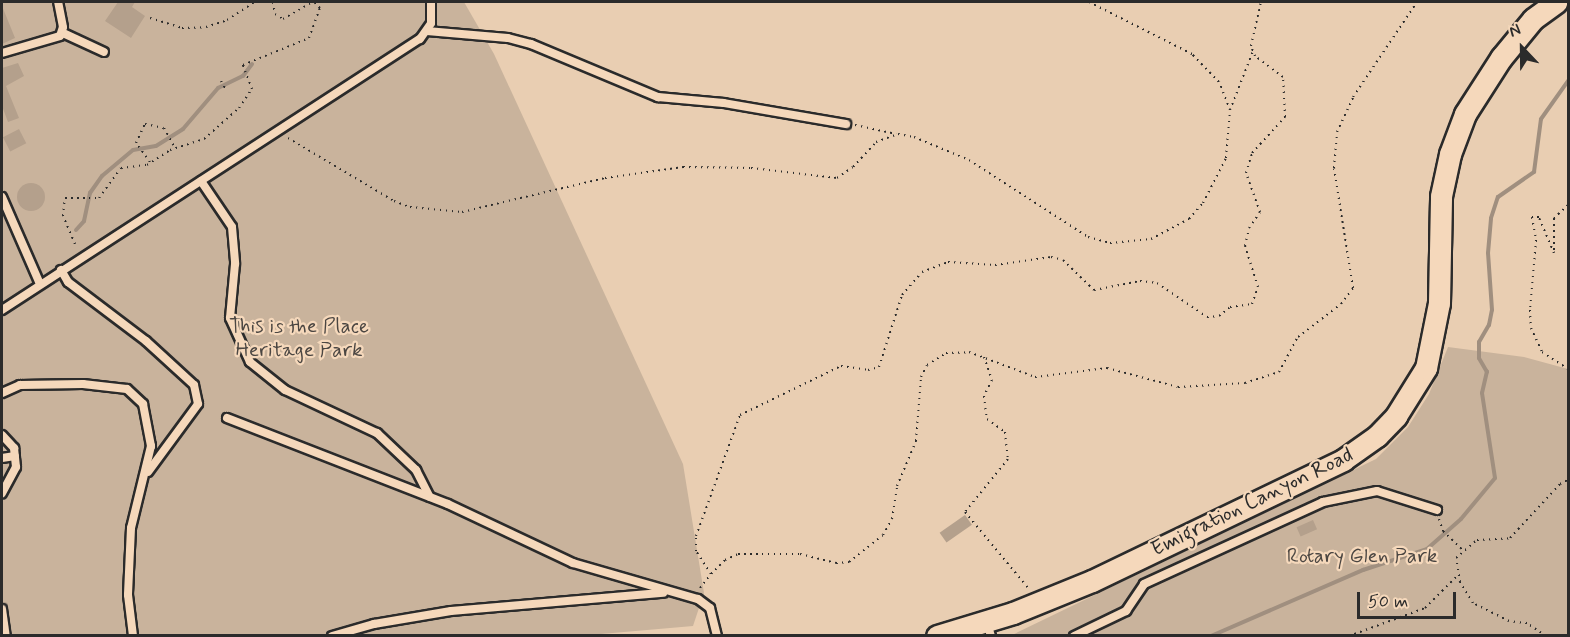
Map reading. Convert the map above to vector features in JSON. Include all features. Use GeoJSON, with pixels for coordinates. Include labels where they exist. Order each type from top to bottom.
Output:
{"type":"FeatureCollection","features":[{"type":"Feature","properties":{"kind":"main road","name":"Emigration Canyon Road"},"geometry":{"type":"LineString","coordinates":[[937,636],[989,629],[1039,603],[1343,460],[1377,436],[1396,416],[1426,368],[1439,303],[1441,196],[1450,154],[1465,114],[1501,58],[1533,20],[1556,2]]}},
{"type":"Feature","properties":{"kind":"lane"},"geometry":{"type":"LineString","coordinates":[[58,2],[63,33]]}},
{"type":"Feature","properties":{"kind":"lane"},"geometry":{"type":"LineString","coordinates":[[2,310],[373,70],[427,31],[432,16],[431,2]]}},
{"type":"Feature","properties":{"kind":"lane"},"geometry":{"type":"LineString","coordinates":[[427,31],[508,38],[531,44],[658,97],[724,103],[846,124]]}},
{"type":"Feature","properties":{"kind":"lane"},"geometry":{"type":"LineString","coordinates":[[2,53],[63,33],[104,52]]}},
{"type":"Feature","properties":{"kind":"lane"},"geometry":{"type":"LineString","coordinates":[[201,181],[233,233],[230,318],[250,362],[285,390],[377,433],[416,470],[429,496]]}},
{"type":"Feature","properties":{"kind":"lane"},"geometry":{"type":"LineString","coordinates":[[2,197],[40,284]]}},
{"type":"Feature","properties":{"kind":"lane"},"geometry":{"type":"LineString","coordinates":[[61,270],[69,282],[186,376],[198,394],[198,404],[179,434],[146,474]]}},
{"type":"Feature","properties":{"kind":"lane"},"geometry":{"type":"LineString","coordinates":[[2,393],[20,386],[47,383],[127,389],[143,404],[149,421],[151,446],[146,474],[135,499],[131,528],[128,595],[133,636]]}},
{"type":"Feature","properties":{"kind":"lane"},"geometry":{"type":"LineString","coordinates":[[226,418],[429,496],[573,563],[693,598],[710,608],[717,636]]}},
{"type":"Feature","properties":{"kind":"lane"},"geometry":{"type":"LineString","coordinates":[[2,435],[10,442],[15,456],[14,476],[2,493]]}},
{"type":"Feature","properties":{"kind":"lane"},"geometry":{"type":"LineString","coordinates":[[2,458],[15,456]]}},
{"type":"Feature","properties":{"kind":"lane"},"geometry":{"type":"LineString","coordinates":[[1074,636],[1126,611],[1144,584],[1323,502],[1377,490],[1437,510]]}},
{"type":"Feature","properties":{"kind":"lane"},"geometry":{"type":"LineString","coordinates":[[332,636],[374,624],[451,611],[673,592]]}},
{"type":"Feature","properties":{"kind":"lane"},"geometry":{"type":"LineString","coordinates":[[2,609],[6,636]]}},
{"type":"Feature","properties":{"kind":"path"},"geometry":{"type":"LineString","coordinates":[[150,18],[182,28],[206,27],[227,20],[255,2]]}},
{"type":"Feature","properties":{"kind":"path"},"geometry":{"type":"LineString","coordinates":[[75,244],[64,224],[62,202],[67,197],[92,198],[106,194],[112,177],[121,168],[150,162],[175,148],[199,143],[237,110],[252,89],[243,65],[307,39],[320,8],[313,2],[283,19],[275,14],[273,2]]}},
{"type":"Feature","properties":{"kind":"path"},"geometry":{"type":"LineString","coordinates":[[1089,2],[1192,54],[1220,82],[1230,110]]}},
{"type":"Feature","properties":{"kind":"path"},"geometry":{"type":"LineString","coordinates":[[846,124],[914,136],[969,160],[1088,237],[1128,244],[1170,231],[1189,219],[1203,203],[1226,158],[1230,110],[1253,51],[1251,39],[1261,2]]}},
{"type":"Feature","properties":{"kind":"path"},"geometry":{"type":"LineString","coordinates":[[693,598],[725,560],[738,554],[800,554],[836,563],[855,560],[883,535],[892,519],[897,486],[916,441],[917,392],[924,370],[946,353],[969,352],[1035,377],[1107,368],[1178,387],[1245,383],[1279,372],[1298,337],[1341,304],[1353,288],[1334,168],[1337,132],[1353,97],[1417,2]]}},
{"type":"Feature","properties":{"kind":"path"},"geometry":{"type":"LineString","coordinates":[[711,574],[696,552],[696,536],[740,415],[841,366],[868,370],[879,367],[902,295],[910,281],[935,265],[948,262],[1011,265],[1037,256],[1051,257],[1063,260],[1094,290],[1140,282],[1157,283],[1207,317],[1217,317],[1230,307],[1252,304],[1258,287],[1245,246],[1249,228],[1260,212],[1246,172],[1252,153],[1282,123],[1285,112],[1283,77],[1253,51]]}},
{"type":"Feature","properties":{"kind":"path"},"geometry":{"type":"LineString","coordinates":[[221,81],[225,88]]}},
{"type":"Feature","properties":{"kind":"path"},"geometry":{"type":"LineString","coordinates":[[150,162],[140,152],[137,145],[145,124],[161,126],[175,148]]}},
{"type":"Feature","properties":{"kind":"path"},"geometry":{"type":"LineString","coordinates":[[271,134],[321,155],[356,180],[394,201],[419,208],[462,212],[605,178],[683,167],[751,168],[837,178],[854,167],[876,142],[898,135]]}},
{"type":"Feature","properties":{"kind":"path"},"geometry":{"type":"LineString","coordinates":[[1569,206],[1554,218],[1554,253],[1539,217],[1532,217],[1536,240],[1530,310],[1533,334],[1542,352],[1569,369]]}},
{"type":"Feature","properties":{"kind":"path"},"geometry":{"type":"LineString","coordinates":[[984,357],[992,380],[984,396],[987,419],[1005,432],[1008,459],[965,512],[1039,603]]}},
{"type":"Feature","properties":{"kind":"path"},"geometry":{"type":"LineString","coordinates":[[1546,636],[1527,623],[1509,621],[1478,607],[1458,576],[1456,558],[1478,540],[1510,537],[1560,484],[1569,480]]}},
{"type":"Feature","properties":{"kind":"path"},"geometry":{"type":"LineString","coordinates":[[1443,531],[1464,551]]}},
{"type":"Feature","properties":{"kind":"path"},"geometry":{"type":"LineString","coordinates":[[1349,636],[1425,608],[1458,576]]}},
{"type":"Feature","properties":{"kind":"green space","name":"This is the Place Heritage Park"},"geometry":{"type":"Polygon","coordinates":[[[2,2],[464,2],[494,54],[683,464],[704,593],[693,626],[578,636],[2,635],[2,2]]]}},
{"type":"Feature","properties":{"kind":"green space","name":"Rotary Glen Park"},"geometry":{"type":"Polygon","coordinates":[[[1448,347],[1524,357],[1568,369],[1568,635],[1010,636],[1376,459],[1408,427],[1429,394],[1448,347]]]}},
{"type":"Feature","properties":{"kind":"building"},"geometry":{"type":"Polygon","coordinates":[[[118,2],[135,2],[132,7],[145,16],[131,38],[105,21],[118,2]]]}},
{"type":"Feature","properties":{"kind":"building"},"geometry":{"type":"Polygon","coordinates":[[[2,6],[15,38],[2,44],[2,6]]]}},
{"type":"Feature","properties":{"kind":"building"},"geometry":{"type":"Polygon","coordinates":[[[18,63],[24,76],[6,86],[19,118],[8,122],[2,106],[2,68],[18,63]]]}},
{"type":"Feature","properties":{"kind":"building"},"geometry":{"type":"Polygon","coordinates":[[[19,129],[26,143],[10,151],[3,137],[19,129]]]}},
{"type":"Feature","properties":{"kind":"building"},"geometry":{"type":"Polygon","coordinates":[[[31,183],[41,187],[45,197],[41,207],[31,211],[21,207],[17,197],[21,187],[31,183]]]}},
{"type":"Feature","properties":{"kind":"building"},"geometry":{"type":"Polygon","coordinates":[[[965,515],[972,525],[946,543],[940,533],[965,515]]]}},
{"type":"Feature","properties":{"kind":"building"},"geometry":{"type":"Polygon","coordinates":[[[1313,520],[1317,529],[1301,536],[1297,527],[1313,520]]]}},
{"type":"Feature","properties":{"kind":"waterway"},"geometry":{"type":"LineString","coordinates":[[76,230],[84,221],[90,193],[102,176],[133,150],[156,146],[183,129],[218,88],[243,76],[252,64]]}},
{"type":"Feature","properties":{"kind":"waterway"},"geometry":{"type":"LineString","coordinates":[[1211,636],[1363,570],[1427,549],[1461,519],[1495,478],[1482,393],[1487,372],[1479,358],[1479,342],[1489,325],[1492,310],[1488,253],[1491,218],[1498,197],[1534,172],[1541,119],[1568,81]]}}]}
